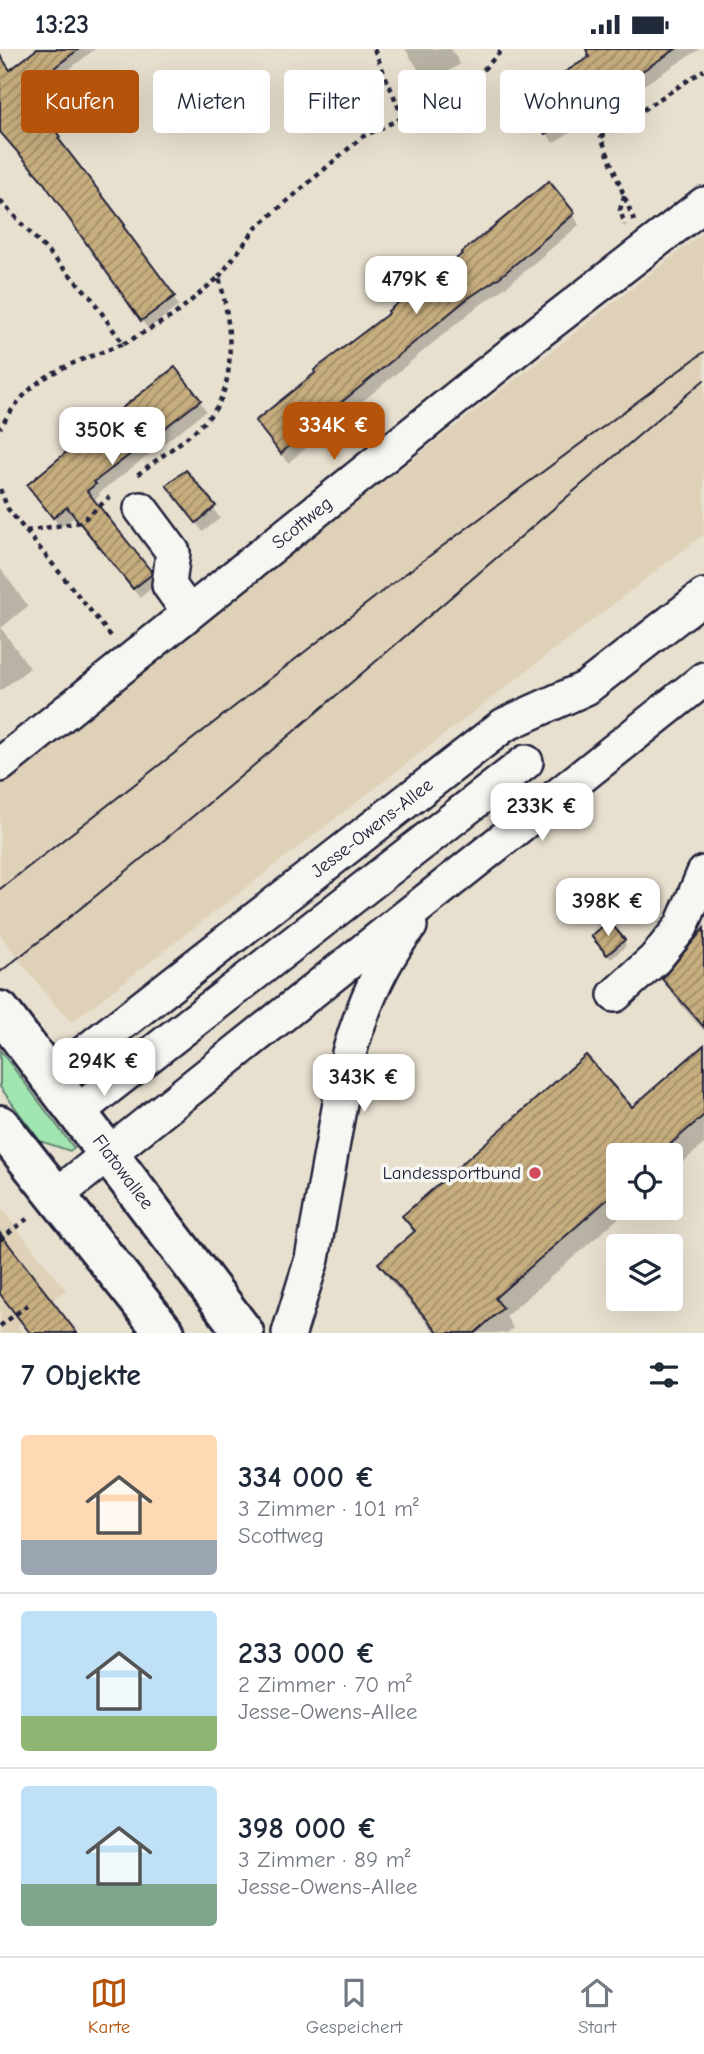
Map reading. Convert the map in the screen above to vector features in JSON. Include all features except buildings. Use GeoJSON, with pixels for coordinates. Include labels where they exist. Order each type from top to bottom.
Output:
{"type":"FeatureCollection","features":[{"type":"Feature","properties":{"kind":"main road","name":"Flatowallee"},"geometry":{"type":"LineString","coordinates":[[8,1022],[244,1333]]}},
{"type":"Feature","properties":{"kind":"main road"},"geometry":{"type":"LineString","coordinates":[[0,1125],[164,1333]]}},
{"type":"Feature","properties":{"kind":"street","name":"Scottweg"},"geometry":{"type":"LineString","coordinates":[[0,765],[540,331],[704,204]]}},
{"type":"Feature","properties":{"kind":"street"},"geometry":{"type":"LineString","coordinates":[[129,495],[173,552],[169,585],[189,613]]}},
{"type":"Feature","properties":{"kind":"street","name":"Jesse-Owens-Allee"},"geometry":{"type":"LineString","coordinates":[[52,1078],[504,725],[586,688],[704,596]]}},
{"type":"Feature","properties":{"kind":"street"},"geometry":{"type":"LineString","coordinates":[[57,1195],[704,679]]}},
{"type":"Feature","properties":{"kind":"street"},"geometry":{"type":"LineString","coordinates":[[504,725],[553,800]]}},
{"type":"Feature","properties":{"kind":"street"},"geometry":{"type":"LineString","coordinates":[[78,1112],[526,762]]}},
{"type":"Feature","properties":{"kind":"street"},"geometry":{"type":"LineString","coordinates":[[615,995],[655,960],[681,927],[704,873]]}},
{"type":"Feature","properties":{"kind":"street"},"geometry":{"type":"LineString","coordinates":[[289,1333],[312,1259],[343,1080],[357,1027],[386,963],[405,932],[440,890]]}},
{"type":"Feature","properties":{"kind":"path"},"geometry":{"type":"LineString","coordinates":[[374,49],[398,106]]}},
{"type":"Feature","properties":{"kind":"path"},"geometry":{"type":"LineString","coordinates":[[482,70],[503,49]]}},
{"type":"Feature","properties":{"kind":"path"},"geometry":{"type":"LineString","coordinates":[[632,218],[601,137],[704,70]]}},
{"type":"Feature","properties":{"kind":"path"},"geometry":{"type":"LineString","coordinates":[[0,428],[13,406],[28,389],[52,372],[123,344],[173,316],[219,277],[257,228],[294,194],[362,137],[398,120]]}},
{"type":"Feature","properties":{"kind":"path"},"geometry":{"type":"LineString","coordinates":[[624,196],[620,210],[627,232]]}},
{"type":"Feature","properties":{"kind":"path"},"geometry":{"type":"LineString","coordinates":[[0,201],[90,296],[123,344]]}},
{"type":"Feature","properties":{"kind":"path"},"geometry":{"type":"LineString","coordinates":[[26,531],[80,522],[129,495],[210,417],[226,387],[230,363],[225,298],[219,277]]}},
{"type":"Feature","properties":{"kind":"path"},"geometry":{"type":"LineString","coordinates":[[0,489],[8,509],[117,643]]}},
{"type":"Feature","properties":{"kind":"path"},"geometry":{"type":"LineString","coordinates":[[0,1240],[27,1219]]}},
{"type":"Feature","properties":{"kind":"path"},"geometry":{"type":"LineString","coordinates":[[0,1326],[29,1304]]}},
{"type":"Feature","properties":{"kind":"shaded area"},"geometry":{"type":"Polygon","coordinates":[[[704,232],[704,534],[72,1022],[53,1003],[0,935],[0,782],[704,232]]]}},
{"type":"Feature","properties":{"kind":"shaded area"},"geometry":{"type":"Polygon","coordinates":[[[0,1207],[66,1290],[18,1326],[23,1333],[0,1333],[0,1207]]]}},
{"type":"Feature","properties":{"kind":"green space"},"geometry":{"type":"Polygon","coordinates":[[[0,1050],[74,1148],[70,1151],[40,1141],[0,1087],[0,1050]]]}},
{"type":"Feature","properties":{"kind":"tram line"},"geometry":{"type":"LineString","coordinates":[[0,889],[401,577],[704,352]]}},
{"type":"Feature","properties":{"kind":"tram line"},"geometry":{"type":"LineString","coordinates":[[0,972],[179,828],[704,380]]}},
{"type":"Feature","properties":{"kind":"place","name":"Landessportbund"},"geometry":{"type":"Point","coordinates":[535,1173]}}]}
